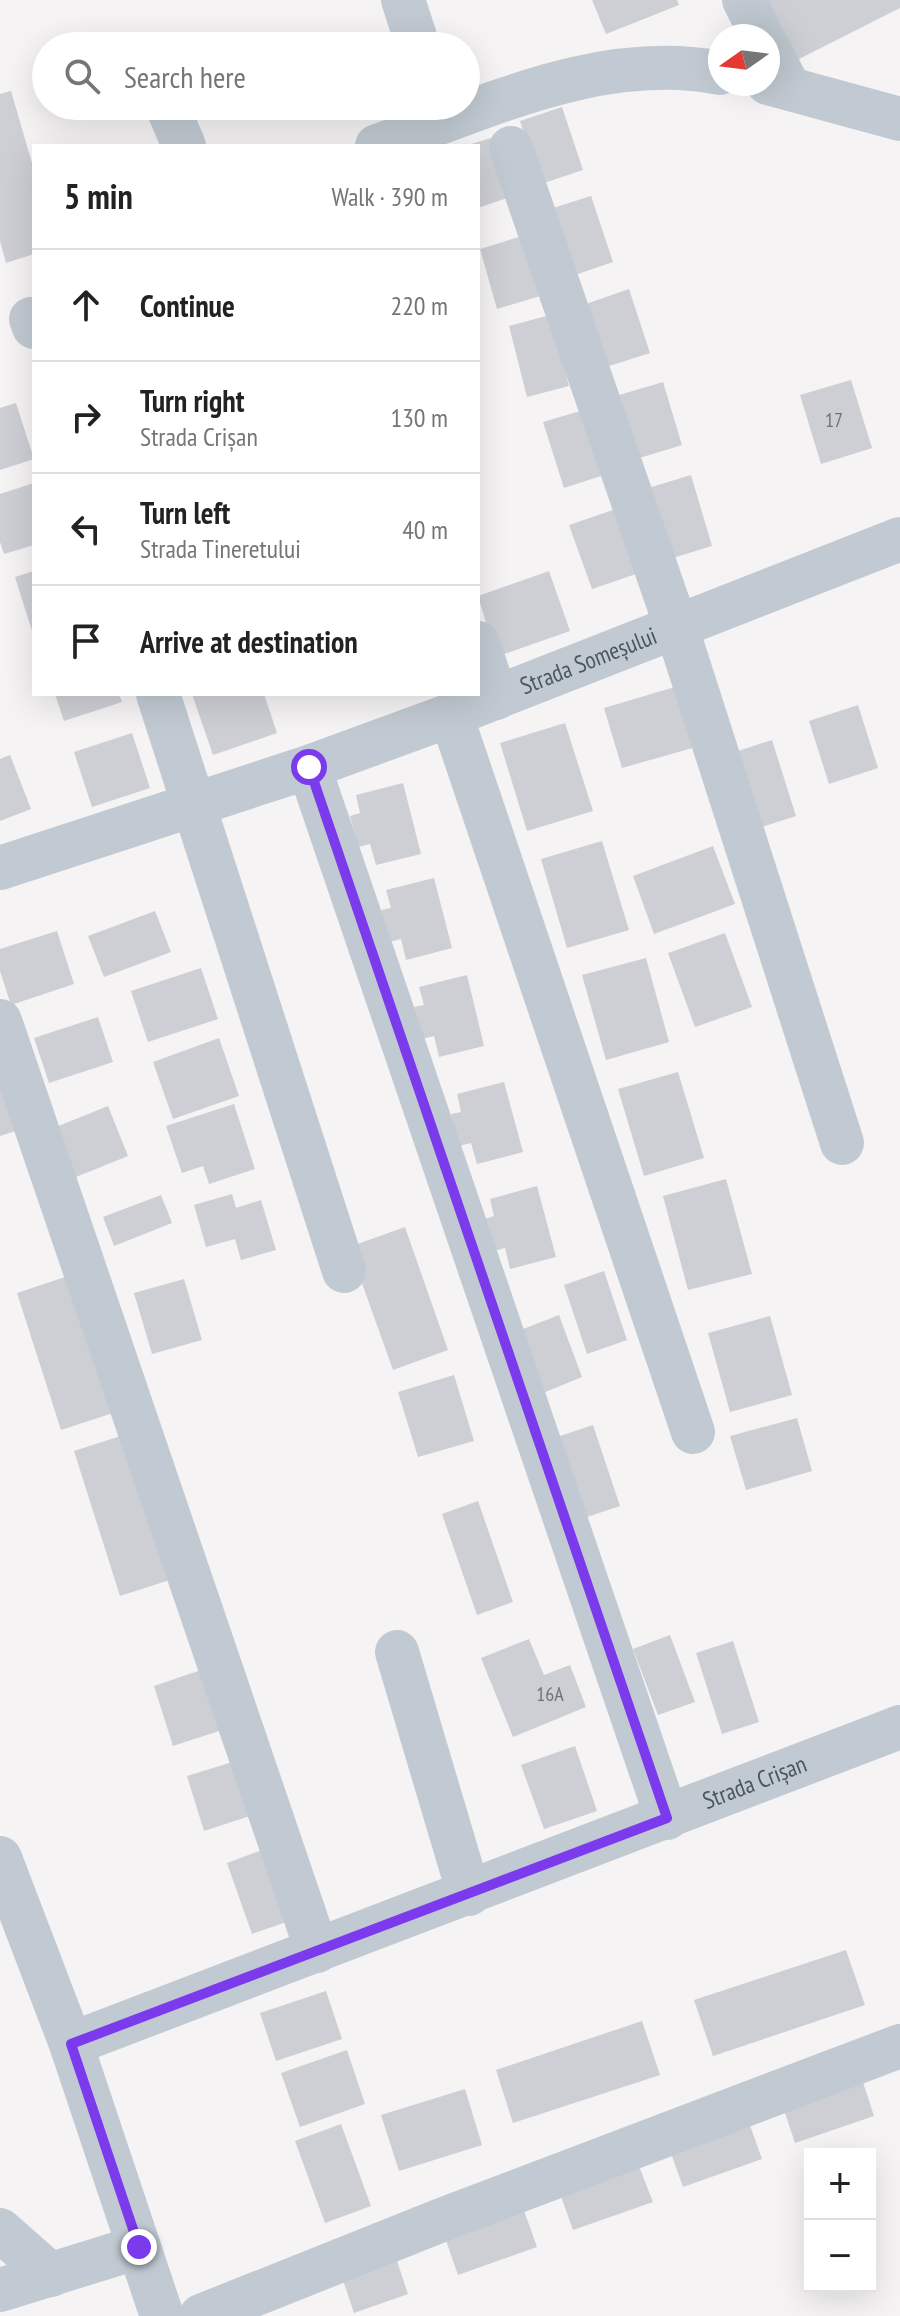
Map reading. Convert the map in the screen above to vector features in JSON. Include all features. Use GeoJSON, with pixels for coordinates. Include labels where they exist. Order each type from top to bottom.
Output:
{"type":"FeatureCollection","features":[{"type":"Feature","properties":{"kind":"street"},"geometry":{"type":"LineString","coordinates":[[403,0],[413,32]]}},
{"type":"Feature","properties":{"kind":"street"},"geometry":{"type":"LineString","coordinates":[[744,0],[756,24]]}},
{"type":"Feature","properties":{"kind":"street"},"geometry":{"type":"LineString","coordinates":[[480,104],[622,71],[665,68],[708,72]]}},
{"type":"Feature","properties":{"kind":"street"},"geometry":{"type":"LineString","coordinates":[[780,86],[900,119]]}},
{"type":"Feature","properties":{"kind":"street"},"geometry":{"type":"LineString","coordinates":[[173,120],[183,144]]}},
{"type":"Feature","properties":{"kind":"street"},"geometry":{"type":"LineString","coordinates":[[381,144],[428,120]]}},
{"type":"Feature","properties":{"kind":"street"},"geometry":{"type":"LineString","coordinates":[[511,148],[677,629],[842,1143]]}},
{"type":"Feature","properties":{"kind":"street","name":"Strada Someșului"},"geometry":{"type":"LineString","coordinates":[[0,868],[309,767],[677,629],[900,539]]}},
{"type":"Feature","properties":{"kind":"street"},"geometry":{"type":"LineString","coordinates":[[480,649],[496,698]]}},
{"type":"Feature","properties":{"kind":"street"},"geometry":{"type":"LineString","coordinates":[[159,696],[344,1271]]}},
{"type":"Feature","properties":{"kind":"street"},"geometry":{"type":"LineString","coordinates":[[451,715],[693,1432]]}},
{"type":"Feature","properties":{"kind":"street"},"geometry":{"type":"LineString","coordinates":[[309,767],[667,1818]]}},
{"type":"Feature","properties":{"kind":"street"},"geometry":{"type":"LineString","coordinates":[[0,1021],[317,1951]]}},
{"type":"Feature","properties":{"kind":"street"},"geometry":{"type":"LineString","coordinates":[[397,1652],[469,1894]]}},
{"type":"Feature","properties":{"kind":"street","name":"Strada Crișan"},"geometry":{"type":"LineString","coordinates":[[71,2044],[900,1727]]}},
{"type":"Feature","properties":{"kind":"street"},"geometry":{"type":"LineString","coordinates":[[0,1858],[71,2044],[162,2316]]}},
{"type":"Feature","properties":{"kind":"street"},"geometry":{"type":"LineString","coordinates":[[201,2316],[454,2215],[900,2046]]}},
{"type":"Feature","properties":{"kind":"street"},"geometry":{"type":"LineString","coordinates":[[0,2230],[51,2275]]}},
{"type":"Feature","properties":{"kind":"street"},"geometry":{"type":"LineString","coordinates":[[0,2290],[139,2247]]}},
{"type":"Feature","properties":{"kind":"building"},"geometry":{"type":"Polygon","coordinates":[[[592,0],[677,0],[679,5],[606,34],[592,0]]]}},
{"type":"Feature","properties":{"kind":"building"},"geometry":{"type":"Polygon","coordinates":[[[762,0],[900,0],[900,8],[795,61],[780,33],[780,24],[775,24],[762,0]]]}},
{"type":"Feature","properties":{"kind":"building"},"geometry":{"type":"Polygon","coordinates":[[[11,91],[32,163],[32,255],[6,263],[0,241],[0,94],[11,91]]]}},
{"type":"Feature","properties":{"kind":"building"},"geometry":{"type":"Polygon","coordinates":[[[562,107],[583,170],[541,184],[520,121],[562,107]]]}},
{"type":"Feature","properties":{"kind":"building"},"geometry":{"type":"Polygon","coordinates":[[[491,138],[510,197],[480,207],[480,144],[471,144],[491,138]]]}},
{"type":"Feature","properties":{"kind":"building"},"geometry":{"type":"Polygon","coordinates":[[[591,196],[613,262],[575,275],[553,208],[591,196]]]}},
{"type":"Feature","properties":{"kind":"building"},"geometry":{"type":"Polygon","coordinates":[[[522,236],[540,296],[497,309],[480,249],[522,236]]]}},
{"type":"Feature","properties":{"kind":"building"},"geometry":{"type":"Polygon","coordinates":[[[629,289],[650,353],[606,367],[586,304],[629,289]]]}},
{"type":"Feature","properties":{"kind":"building"},"geometry":{"type":"Polygon","coordinates":[[[550,315],[569,386],[527,397],[509,326],[550,315]]]}},
{"type":"Feature","properties":{"kind":"building"},"geometry":{"type":"Polygon","coordinates":[[[851,380],[872,448],[821,464],[800,395],[851,380]]]}},
{"type":"Feature","properties":{"kind":"building"},"geometry":{"type":"Polygon","coordinates":[[[663,382],[682,445],[636,459],[616,396],[663,382]]]}},
{"type":"Feature","properties":{"kind":"building"},"geometry":{"type":"Polygon","coordinates":[[[16,403],[32,460],[0,470],[0,408],[16,403]]]}},
{"type":"Feature","properties":{"kind":"building"},"geometry":{"type":"Polygon","coordinates":[[[587,409],[607,474],[564,488],[543,422],[587,409]]]}},
{"type":"Feature","properties":{"kind":"building"},"geometry":{"type":"Polygon","coordinates":[[[691,475],[712,546],[666,560],[645,489],[691,475]]]}},
{"type":"Feature","properties":{"kind":"building"},"geometry":{"type":"Polygon","coordinates":[[[32,484],[32,546],[4,554],[0,542],[0,494],[32,484]]]}},
{"type":"Feature","properties":{"kind":"building"},"geometry":{"type":"Polygon","coordinates":[[[613,510],[636,574],[592,589],[569,525],[613,510]]]}},
{"type":"Feature","properties":{"kind":"building"},"geometry":{"type":"Polygon","coordinates":[[[549,571],[570,631],[496,657],[480,595],[549,571]]]}},
{"type":"Feature","properties":{"kind":"building"},"geometry":{"type":"Polygon","coordinates":[[[32,572],[32,631],[15,577],[32,572]]]}},
{"type":"Feature","properties":{"kind":"building"},"geometry":{"type":"Polygon","coordinates":[[[685,684],[703,745],[622,768],[604,708],[685,684]]]}},
{"type":"Feature","properties":{"kind":"building"},"geometry":{"type":"Polygon","coordinates":[[[56,696],[120,696],[122,702],[64,721],[56,696]]]}},
{"type":"Feature","properties":{"kind":"building"},"geometry":{"type":"Polygon","coordinates":[[[193,696],[265,696],[277,733],[213,755],[193,696]]]}},
{"type":"Feature","properties":{"kind":"building"},"geometry":{"type":"Polygon","coordinates":[[[858,705],[878,768],[829,784],[809,721],[858,705]]]}},
{"type":"Feature","properties":{"kind":"building"},"geometry":{"type":"Polygon","coordinates":[[[565,723],[593,811],[527,831],[500,743],[565,723]]]}},
{"type":"Feature","properties":{"kind":"building"},"geometry":{"type":"Polygon","coordinates":[[[132,733],[150,788],[92,807],[74,752],[132,733]]]}},
{"type":"Feature","properties":{"kind":"building"},"geometry":{"type":"Polygon","coordinates":[[[772,740],[796,816],[762,827],[738,751],[772,740]]]}},
{"type":"Feature","properties":{"kind":"building"},"geometry":{"type":"Polygon","coordinates":[[[10,755],[31,809],[0,821],[0,759],[10,755]]]}},
{"type":"Feature","properties":{"kind":"building"},"geometry":{"type":"Polygon","coordinates":[[[403,783],[421,854],[376,865],[370,844],[358,847],[350,816],[360,813],[356,795],[403,783]]]}},
{"type":"Feature","properties":{"kind":"building"},"geometry":{"type":"Polygon","coordinates":[[[602,841],[629,930],[567,948],[541,859],[602,841]]]}},
{"type":"Feature","properties":{"kind":"building"},"geometry":{"type":"Polygon","coordinates":[[[713,846],[735,904],[654,934],[633,876],[713,846]]]}},
{"type":"Feature","properties":{"kind":"building"},"geometry":{"type":"Polygon","coordinates":[[[434,878],[452,948],[406,960],[401,939],[389,942],[381,910],[391,908],[386,890],[434,878]]]}},
{"type":"Feature","properties":{"kind":"building"},"geometry":{"type":"Polygon","coordinates":[[[155,911],[171,952],[104,977],[88,936],[155,911]]]}},
{"type":"Feature","properties":{"kind":"building"},"geometry":{"type":"Polygon","coordinates":[[[57,931],[74,984],[11,1005],[0,971],[0,949],[57,931]]]}},
{"type":"Feature","properties":{"kind":"building"},"geometry":{"type":"Polygon","coordinates":[[[725,933],[752,1007],[695,1027],[668,953],[725,933]]]}},
{"type":"Feature","properties":{"kind":"building"},"geometry":{"type":"Polygon","coordinates":[[[646,958],[669,1042],[606,1060],[582,975],[646,958]]]}},
{"type":"Feature","properties":{"kind":"building"},"geometry":{"type":"Polygon","coordinates":[[[201,968],[218,1019],[148,1042],[131,991],[201,968]]]}},
{"type":"Feature","properties":{"kind":"building"},"geometry":{"type":"Polygon","coordinates":[[[467,975],[484,1046],[439,1057],[434,1036],[422,1039],[414,1007],[424,1005],[419,987],[467,975]]]}},
{"type":"Feature","properties":{"kind":"building"},"geometry":{"type":"Polygon","coordinates":[[[98,1017],[113,1062],[49,1083],[34,1038],[98,1017]]]}},
{"type":"Feature","properties":{"kind":"building"},"geometry":{"type":"Polygon","coordinates":[[[219,1038],[239,1096],[173,1119],[153,1062],[219,1038]]]}},
{"type":"Feature","properties":{"kind":"building"},"geometry":{"type":"Polygon","coordinates":[[[678,1072],[704,1158],[644,1176],[618,1089],[678,1072]]]}},
{"type":"Feature","properties":{"kind":"building"},"geometry":{"type":"Polygon","coordinates":[[[0,1082],[16,1131],[0,1136],[0,1082]]]}},
{"type":"Feature","properties":{"kind":"building"},"geometry":{"type":"Polygon","coordinates":[[[504,1082],[523,1152],[477,1164],[471,1143],[459,1146],[451,1114],[461,1112],[457,1094],[504,1082]]]}},
{"type":"Feature","properties":{"kind":"building"},"geometry":{"type":"Polygon","coordinates":[[[234,1104],[255,1169],[209,1184],[203,1166],[182,1173],[166,1126],[234,1104]]]}},
{"type":"Feature","properties":{"kind":"building"},"geometry":{"type":"Polygon","coordinates":[[[108,1106],[128,1156],[66,1181],[46,1131],[108,1106]]]}},
{"type":"Feature","properties":{"kind":"building"},"geometry":{"type":"Polygon","coordinates":[[[726,1179],[752,1274],[688,1290],[663,1196],[726,1179]]]}},
{"type":"Feature","properties":{"kind":"building"},"geometry":{"type":"Polygon","coordinates":[[[537,1186],[556,1257],[510,1269],[505,1248],[493,1251],[485,1219],[494,1216],[490,1199],[537,1186]]]}},
{"type":"Feature","properties":{"kind":"building"},"geometry":{"type":"Polygon","coordinates":[[[232,1194],[236,1208],[261,1200],[276,1250],[241,1260],[235,1239],[206,1247],[194,1205],[232,1194]]]}},
{"type":"Feature","properties":{"kind":"building"},"geometry":{"type":"Polygon","coordinates":[[[161,1195],[172,1223],[114,1246],[103,1217],[161,1195]]]}},
{"type":"Feature","properties":{"kind":"building"},"geometry":{"type":"Polygon","coordinates":[[[405,1227],[448,1350],[393,1370],[349,1247],[405,1227]]]}},
{"type":"Feature","properties":{"kind":"building"},"geometry":{"type":"Polygon","coordinates":[[[604,1271],[627,1340],[587,1354],[564,1285],[604,1271]]]}},
{"type":"Feature","properties":{"kind":"building"},"geometry":{"type":"Polygon","coordinates":[[[74,1274],[119,1411],[61,1430],[17,1293],[74,1274]]]}},
{"type":"Feature","properties":{"kind":"building"},"geometry":{"type":"Polygon","coordinates":[[[184,1279],[202,1340],[152,1354],[134,1293],[184,1279]]]}},
{"type":"Feature","properties":{"kind":"building"},"geometry":{"type":"Polygon","coordinates":[[[559,1315],[582,1377],[538,1395],[513,1333],[559,1315]]]}},
{"type":"Feature","properties":{"kind":"building"},"geometry":{"type":"Polygon","coordinates":[[[770,1316],[792,1395],[730,1412],[708,1333],[770,1316]]]}},
{"type":"Feature","properties":{"kind":"building"},"geometry":{"type":"Polygon","coordinates":[[[454,1375],[474,1441],[418,1457],[398,1392],[454,1375]]]}},
{"type":"Feature","properties":{"kind":"building"},"geometry":{"type":"Polygon","coordinates":[[[797,1418],[812,1471],[746,1490],[730,1436],[797,1418]]]}},
{"type":"Feature","properties":{"kind":"building"},"geometry":{"type":"Polygon","coordinates":[[[593,1425],[620,1506],[578,1520],[551,1439],[593,1425]]]}},
{"type":"Feature","properties":{"kind":"building"},"geometry":{"type":"Polygon","coordinates":[[[130,1433],[176,1578],[120,1596],[74,1451],[130,1433]]]}},
{"type":"Feature","properties":{"kind":"building"},"geometry":{"type":"Polygon","coordinates":[[[478,1501],[513,1602],[477,1615],[442,1514],[478,1501]]]}},
{"type":"Feature","properties":{"kind":"building"},"geometry":{"type":"Polygon","coordinates":[[[670,1635],[695,1702],[658,1715],[633,1649],[670,1635]]]}},
{"type":"Feature","properties":{"kind":"building"},"geometry":{"type":"Polygon","coordinates":[[[529,1639],[544,1675],[570,1665],[586,1707],[513,1737],[481,1658],[529,1639]]]}},
{"type":"Feature","properties":{"kind":"building"},"geometry":{"type":"Polygon","coordinates":[[[733,1641],[759,1722],[722,1734],[696,1653],[733,1641]]]}},
{"type":"Feature","properties":{"kind":"building"},"geometry":{"type":"Polygon","coordinates":[[[201,1670],[222,1730],[173,1746],[154,1686],[201,1670]]]}},
{"type":"Feature","properties":{"kind":"building"},"geometry":{"type":"Polygon","coordinates":[[[575,1746],[597,1811],[544,1829],[521,1765],[575,1746]]]}},
{"type":"Feature","properties":{"kind":"building"},"geometry":{"type":"Polygon","coordinates":[[[239,1760],[256,1814],[204,1831],[187,1776],[239,1760]]]}},
{"type":"Feature","properties":{"kind":"building"},"geometry":{"type":"Polygon","coordinates":[[[270,1847],[295,1919],[252,1934],[227,1863],[270,1847]]]}},
{"type":"Feature","properties":{"kind":"building"},"geometry":{"type":"Polygon","coordinates":[[[846,1950],[865,2005],[713,2056],[694,2000],[846,1950]]]}},
{"type":"Feature","properties":{"kind":"building"},"geometry":{"type":"Polygon","coordinates":[[[326,1991],[342,2039],[276,2061],[260,2013],[326,1991]]]}},
{"type":"Feature","properties":{"kind":"building"},"geometry":{"type":"Polygon","coordinates":[[[642,2021],[660,2075],[513,2123],[496,2070],[642,2021]]]}},
{"type":"Feature","properties":{"kind":"building"},"geometry":{"type":"Polygon","coordinates":[[[347,2050],[365,2104],[300,2127],[281,2073],[347,2050]]]}},
{"type":"Feature","properties":{"kind":"building"},"geometry":{"type":"Polygon","coordinates":[[[860,2073],[874,2116],[795,2143],[781,2101],[860,2073]]]}},
{"type":"Feature","properties":{"kind":"building"},"geometry":{"type":"Polygon","coordinates":[[[465,2089],[482,2145],[399,2171],[381,2115],[465,2089]]]}},
{"type":"Feature","properties":{"kind":"building"},"geometry":{"type":"Polygon","coordinates":[[[747,2117],[762,2159],[683,2187],[668,2145],[747,2117]]]}},
{"type":"Feature","properties":{"kind":"building"},"geometry":{"type":"Polygon","coordinates":[[[341,2124],[371,2206],[325,2223],[295,2141],[341,2124]]]}},
{"type":"Feature","properties":{"kind":"building"},"geometry":{"type":"Polygon","coordinates":[[[637,2161],[653,2202],[573,2230],[558,2188],[637,2161]]]}},
{"type":"Feature","properties":{"kind":"building"},"geometry":{"type":"Polygon","coordinates":[[[522,2205],[537,2247],[458,2275],[443,2232],[522,2205]]]}},
{"type":"Feature","properties":{"kind":"building"},"geometry":{"type":"Polygon","coordinates":[[[394,2252],[408,2294],[354,2313],[340,2271],[394,2252]]]}},
{"type":"Feature","properties":{"kind":"route"},"geometry":{"type":"LineString","coordinates":[[139,2247],[71,2044],[667,1818],[309,767]]}}]}
